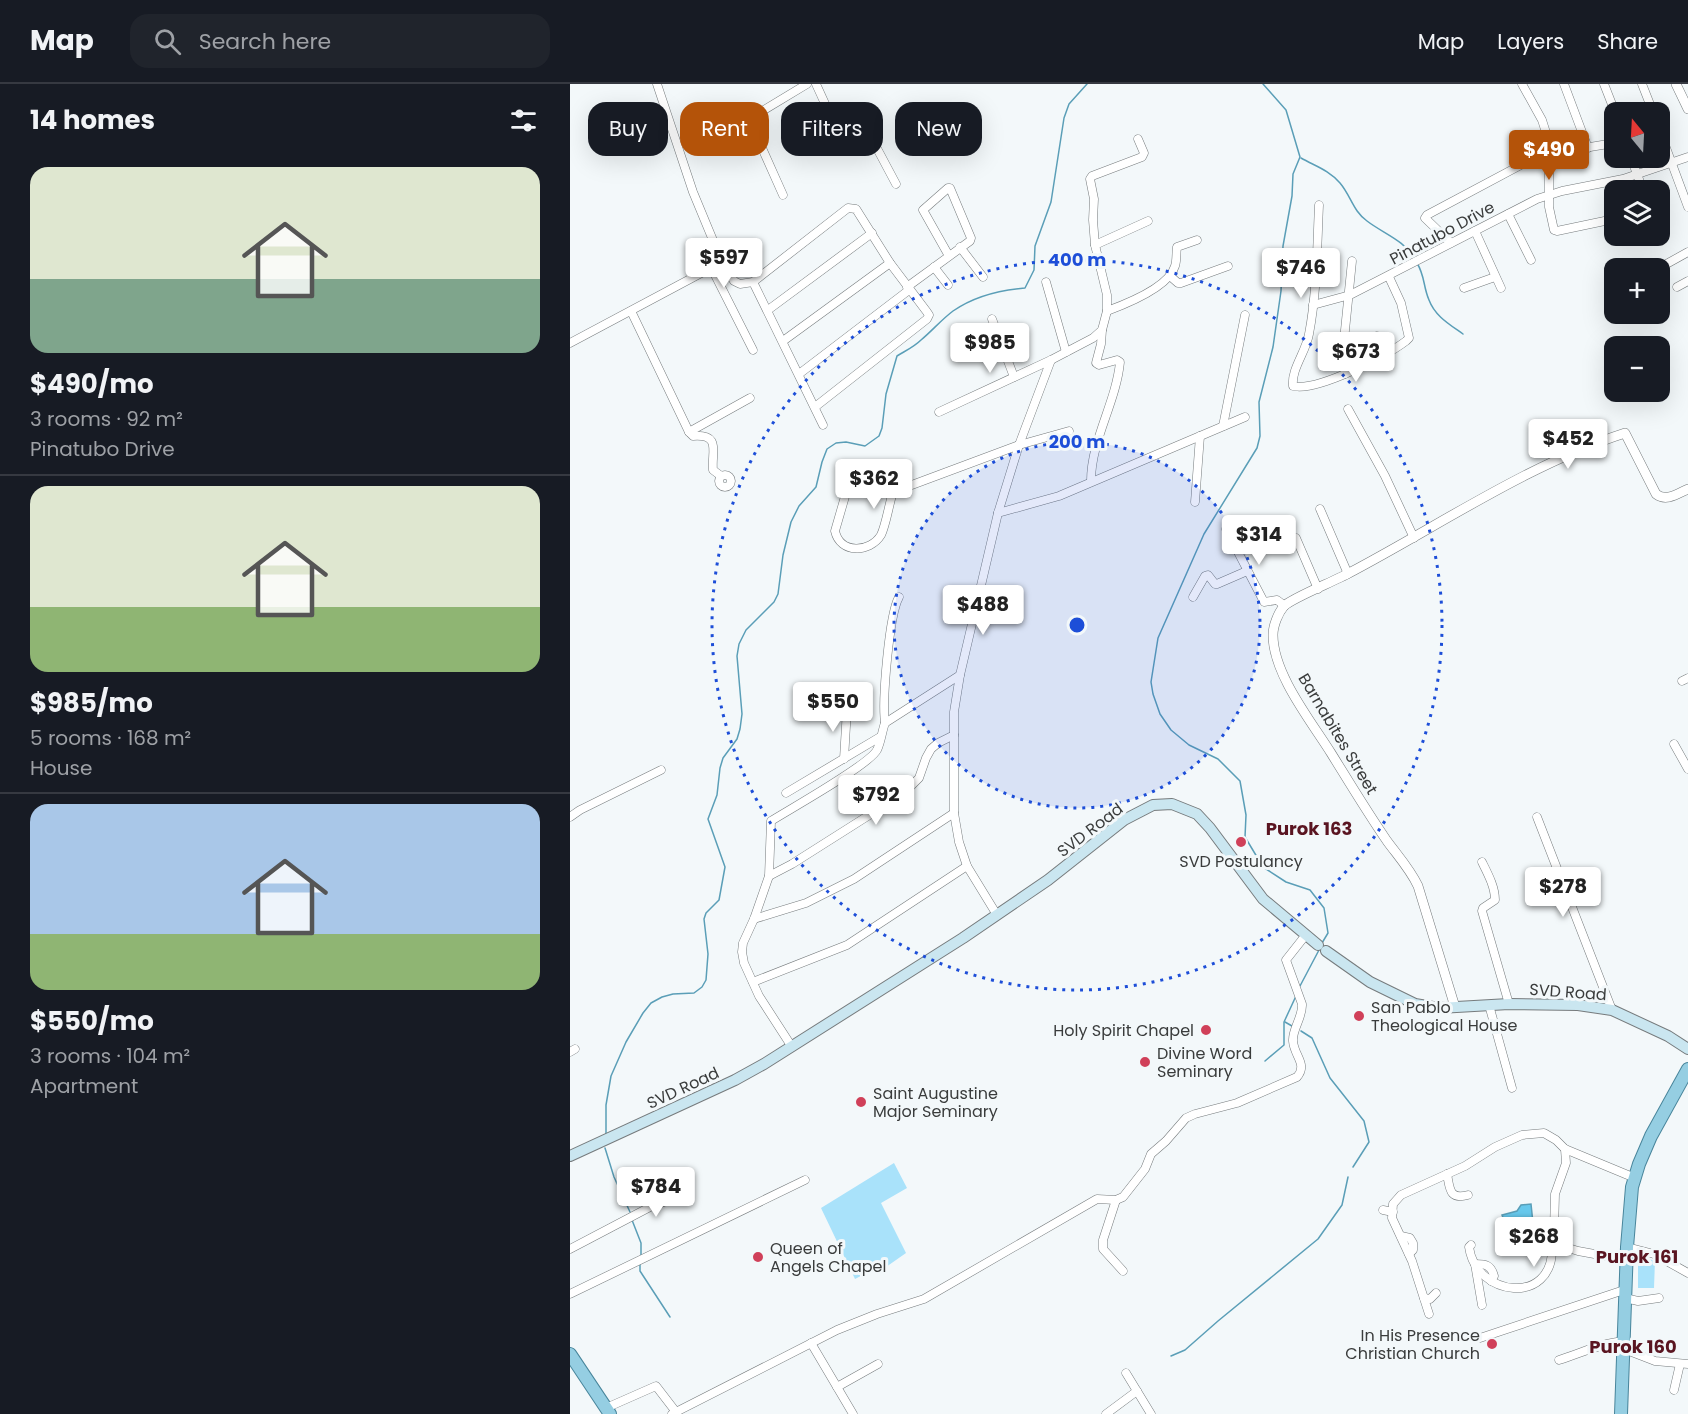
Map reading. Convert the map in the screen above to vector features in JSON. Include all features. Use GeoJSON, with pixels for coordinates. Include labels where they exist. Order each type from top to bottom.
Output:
{"type":"FeatureCollection","features":[{"type":"Feature","properties":{"kind":"main road","name":"SVD Road"},"geometry":{"type":"LineString","coordinates":[[570,1156],[735,1080],[792,1047],[997,915],[1047,880],[1124,820],[1153,805],[1172,804],[1197,814],[1263,899],[1305,936],[1370,982],[1415,1004],[1432,1007],[1509,1004],[1578,1005],[1612,1010],[1688,1048]]}},
{"type":"Feature","properties":{"kind":"main road"},"geometry":{"type":"LineString","coordinates":[[1621,1414],[1629,1212],[1635,1178],[1651,1136],[1688,1069]]}},
{"type":"Feature","properties":{"kind":"main road"},"geometry":{"type":"LineString","coordinates":[[570,1354],[608,1411]]}},
{"type":"Feature","properties":{"kind":"street"},"geometry":{"type":"LineString","coordinates":[[657,84],[693,192],[722,261],[734,281],[740,284],[753,282],[848,208],[856,209],[890,263],[929,315],[927,319],[815,407]]}},
{"type":"Feature","properties":{"kind":"street"},"geometry":{"type":"LineString","coordinates":[[783,195],[749,119],[807,84]]}},
{"type":"Feature","properties":{"kind":"street"},"geometry":{"type":"LineString","coordinates":[[816,84],[843,143],[862,138],[872,139],[896,184]]}},
{"type":"Feature","properties":{"kind":"street"},"geometry":{"type":"LineString","coordinates":[[1522,84],[1547,132],[1549,194],[1554,230],[1604,221]]}},
{"type":"Feature","properties":{"kind":"street"},"geometry":{"type":"LineString","coordinates":[[1564,84],[1588,148]]}},
{"type":"Feature","properties":{"kind":"street"},"geometry":{"type":"LineString","coordinates":[[1604,84],[1611,102]]}},
{"type":"Feature","properties":{"kind":"street"},"geometry":{"type":"LineString","coordinates":[[1642,84],[1649,102]]}},
{"type":"Feature","properties":{"kind":"street"},"geometry":{"type":"LineString","coordinates":[[1676,84],[1688,109]]}},
{"type":"Feature","properties":{"kind":"street"},"geometry":{"type":"LineString","coordinates":[[1091,481],[1120,362],[1117,360],[1099,365],[1096,363],[1107,311],[1105,280],[1095,244],[1094,199],[1090,179],[1092,176],[1142,157],[1144,153],[1138,139]]}},
{"type":"Feature","properties":{"kind":"street"},"geometry":{"type":"LineString","coordinates":[[1451,243],[1430,225],[1425,218],[1426,215],[1534,158],[1604,145]]}},
{"type":"Feature","properties":{"kind":"street","name":"Pinatubo Drive"},"geometry":{"type":"LineString","coordinates":[[1313,305],[1350,296],[1549,194],[1638,175],[1688,157]]}},
{"type":"Feature","properties":{"kind":"street"},"geometry":{"type":"LineString","coordinates":[[1670,158],[1688,207]]}},
{"type":"Feature","properties":{"kind":"street"},"geometry":{"type":"LineString","coordinates":[[1636,168],[1640,180]]}},
{"type":"Feature","properties":{"kind":"street"},"geometry":{"type":"LineString","coordinates":[[799,374],[970,241],[970,234],[950,188],[948,188],[923,210],[949,256]]}},
{"type":"Feature","properties":{"kind":"street"},"geometry":{"type":"LineString","coordinates":[[1319,205],[1313,305],[1308,343],[1294,374],[1293,386],[1307,386],[1345,374],[1395,350],[1409,338],[1401,303],[1389,277]]}},
{"type":"Feature","properties":{"kind":"street"},"geometry":{"type":"LineString","coordinates":[[1508,214],[1531,260]]}},
{"type":"Feature","properties":{"kind":"street"},"geometry":{"type":"LineString","coordinates":[[1095,244],[1148,221]]}},
{"type":"Feature","properties":{"kind":"street"},"geometry":{"type":"LineString","coordinates":[[1475,231],[1501,288]]}},
{"type":"Feature","properties":{"kind":"street"},"geometry":{"type":"LineString","coordinates":[[768,310],[872,233]]}},
{"type":"Feature","properties":{"kind":"street"},"geometry":{"type":"LineString","coordinates":[[1107,311],[1140,297],[1170,276],[1175,267],[1177,247],[1197,240]]}},
{"type":"Feature","properties":{"kind":"street"},"geometry":{"type":"LineString","coordinates":[[960,248],[983,278]]}},
{"type":"Feature","properties":{"kind":"street"},"geometry":{"type":"LineString","coordinates":[[1670,262],[1688,252]]}},
{"type":"Feature","properties":{"kind":"street"},"geometry":{"type":"LineString","coordinates":[[570,343],[722,261]]}},
{"type":"Feature","properties":{"kind":"street"},"geometry":{"type":"LineString","coordinates":[[1345,374],[1343,350],[1352,261]]}},
{"type":"Feature","properties":{"kind":"street"},"geometry":{"type":"LineString","coordinates":[[783,341],[890,263]]}},
{"type":"Feature","properties":{"kind":"street"},"geometry":{"type":"LineString","coordinates":[[1170,276],[1181,283],[1228,266]]}},
{"type":"Feature","properties":{"kind":"street"},"geometry":{"type":"LineString","coordinates":[[711,267],[753,350]]}},
{"type":"Feature","properties":{"kind":"street"},"geometry":{"type":"LineString","coordinates":[[934,267],[948,285]]}},
{"type":"Feature","properties":{"kind":"street"},"geometry":{"type":"LineString","coordinates":[[1464,288],[1495,277]]}},
{"type":"Feature","properties":{"kind":"street"},"geometry":{"type":"LineString","coordinates":[[1677,287],[1688,281]]}},
{"type":"Feature","properties":{"kind":"street"},"geometry":{"type":"LineString","coordinates":[[753,282],[823,425]]}},
{"type":"Feature","properties":{"kind":"street"},"geometry":{"type":"LineString","coordinates":[[1046,282],[1066,352]]}},
{"type":"Feature","properties":{"kind":"street"},"geometry":{"type":"LineString","coordinates":[[631,311],[689,432],[693,436],[707,437],[711,441],[715,450],[712,460],[713,470],[721,476]]}},
{"type":"Feature","properties":{"kind":"street"},"geometry":{"type":"LineString","coordinates":[[1223,426],[1245,315]]}},
{"type":"Feature","properties":{"kind":"street"},"geometry":{"type":"LineString","coordinates":[[992,319],[1014,377]]}},
{"type":"Feature","properties":{"kind":"street"},"geometry":{"type":"LineString","coordinates":[[939,412],[1052,360],[1093,338],[1102,330]]}},
{"type":"Feature","properties":{"kind":"street"},"geometry":{"type":"LineString","coordinates":[[1377,336],[1387,354]]}},
{"type":"Feature","properties":{"kind":"street"},"geometry":{"type":"LineString","coordinates":[[997,915],[968,866],[958,842],[954,813],[954,712],[960,675],[998,513],[1018,445],[1052,360]]}},
{"type":"Feature","properties":{"kind":"street"},"geometry":{"type":"LineString","coordinates":[[689,432],[750,399]]}},
{"type":"Feature","properties":{"kind":"street"},"geometry":{"type":"LineString","coordinates":[[1348,410],[1385,476],[1414,538]]}},
{"type":"Feature","properties":{"kind":"street"},"geometry":{"type":"LineString","coordinates":[[998,513],[1059,496],[1245,417]]}},
{"type":"Feature","properties":{"kind":"street"},"geometry":{"type":"LineString","coordinates":[[853,469],[836,531],[837,538],[849,549],[871,544],[880,536],[893,492],[1018,445],[1069,431]]}},
{"type":"Feature","properties":{"kind":"street"},"geometry":{"type":"LineString","coordinates":[[1226,529],[1264,602],[1277,600],[1285,606],[1414,538],[1516,480],[1625,432],[1656,494],[1661,498],[1668,498],[1688,489]]}},
{"type":"Feature","properties":{"kind":"street"},"geometry":{"type":"LineString","coordinates":[[1195,502],[1200,436]]}},
{"type":"Feature","properties":{"kind":"street"},"geometry":{"type":"LineString","coordinates":[[1320,509],[1348,574]]}},
{"type":"Feature","properties":{"kind":"street"},"geometry":{"type":"LineString","coordinates":[[1296,538],[1318,588]]}},
{"type":"Feature","properties":{"kind":"street"},"geometry":{"type":"LineString","coordinates":[[1193,597],[1205,576],[1208,575],[1217,584],[1247,571]]}},
{"type":"Feature","properties":{"kind":"street"},"geometry":{"type":"LineString","coordinates":[[792,1047],[759,996],[742,952],[769,876],[771,820],[855,769],[878,750],[885,723],[886,679],[894,612],[899,597]]}},
{"type":"Feature","properties":{"kind":"street","name":"Barnabites Street"},"geometry":{"type":"LineString","coordinates":[[1285,606],[1276,619],[1273,634],[1282,670],[1358,797],[1413,874],[1423,897],[1455,1007]]}},
{"type":"Feature","properties":{"kind":"street"},"geometry":{"type":"LineString","coordinates":[[885,723],[960,675]]}},
{"type":"Feature","properties":{"kind":"street"},"geometry":{"type":"LineString","coordinates":[[844,759],[847,709]]}},
{"type":"Feature","properties":{"kind":"street"},"geometry":{"type":"LineString","coordinates":[[769,876],[792,864],[904,793],[920,778],[931,749],[954,735]]}},
{"type":"Feature","properties":{"kind":"street"},"geometry":{"type":"LineString","coordinates":[[786,793],[880,737]]}},
{"type":"Feature","properties":{"kind":"street"},"geometry":{"type":"LineString","coordinates":[[1674,744],[1688,769]]}},
{"type":"Feature","properties":{"kind":"street"},"geometry":{"type":"LineString","coordinates":[[570,817],[661,770]]}},
{"type":"Feature","properties":{"kind":"street"},"geometry":{"type":"LineString","coordinates":[[754,919],[806,903],[854,879],[954,813]]}},
{"type":"Feature","properties":{"kind":"street"},"geometry":{"type":"LineString","coordinates":[[1537,817],[1612,1010]]}},
{"type":"Feature","properties":{"kind":"street"},"geometry":{"type":"LineString","coordinates":[[1482,862],[1495,897],[1482,911],[1509,1004]]}},
{"type":"Feature","properties":{"kind":"street"},"geometry":{"type":"LineString","coordinates":[[753,982],[847,945],[968,866]]}},
{"type":"Feature","properties":{"kind":"street"},"geometry":{"type":"LineString","coordinates":[[608,1411],[656,1386],[674,1413],[837,1330],[924,1299],[1097,1199],[1116,1200],[1123,1197],[1137,1182],[1150,1154],[1166,1141],[1186,1118],[1237,1103],[1297,1077],[1302,1071],[1293,1038],[1303,1011],[1302,1004],[1286,960],[1305,936]]}},
{"type":"Feature","properties":{"kind":"street"},"geometry":{"type":"LineString","coordinates":[[1489,1005],[1512,1088]]}},
{"type":"Feature","properties":{"kind":"street"},"geometry":{"type":"LineString","coordinates":[[1430,1314],[1409,1254],[1392,1218],[1394,1204],[1401,1195],[1466,1166],[1511,1139],[1544,1133],[1565,1149],[1635,1178]]}},
{"type":"Feature","properties":{"kind":"street"},"geometry":{"type":"LineString","coordinates":[[1554,1231],[1555,1194],[1566,1163],[1565,1149]]}},
{"type":"Feature","properties":{"kind":"street"},"geometry":{"type":"LineString","coordinates":[[1447,1174],[1450,1190],[1454,1196],[1468,1196]]}},
{"type":"Feature","properties":{"kind":"street"},"geometry":{"type":"LineString","coordinates":[[570,1294],[805,1180]]}},
{"type":"Feature","properties":{"kind":"street"},"geometry":{"type":"LineString","coordinates":[[570,1249],[669,1200]]}},
{"type":"Feature","properties":{"kind":"street"},"geometry":{"type":"LineString","coordinates":[[1116,1200],[1103,1240],[1103,1249],[1123,1271]]}},
{"type":"Feature","properties":{"kind":"street"},"geometry":{"type":"LineString","coordinates":[[1383,1210],[1393,1212]]}},
{"type":"Feature","properties":{"kind":"street"},"geometry":{"type":"LineString","coordinates":[[1475,1264],[1487,1264],[1494,1276],[1491,1281],[1506,1288],[1519,1289],[1534,1284],[1545,1276],[1552,1260],[1556,1246],[1561,1236],[1554,1231],[1546,1233],[1545,1244],[1556,1246],[1578,1251],[1654,1254],[1688,1273]]}},
{"type":"Feature","properties":{"kind":"street"},"geometry":{"type":"LineString","coordinates":[[1472,1245],[1469,1247],[1470,1256],[1475,1264],[1482,1305]]}},
{"type":"Feature","properties":{"kind":"street"},"geometry":{"type":"LineString","coordinates":[[1480,1338],[1624,1290],[1638,1301],[1659,1298]]}},
{"type":"Feature","properties":{"kind":"street"},"geometry":{"type":"LineString","coordinates":[[1424,1298],[1431,1299],[1436,1293]]}},
{"type":"Feature","properties":{"kind":"street"},"geometry":{"type":"LineString","coordinates":[[811,1343],[853,1414]]}},
{"type":"Feature","properties":{"kind":"street"},"geometry":{"type":"LineString","coordinates":[[1559,1360],[1601,1345],[1624,1345],[1655,1361],[1684,1364],[1674,1390]]}},
{"type":"Feature","properties":{"kind":"street"},"geometry":{"type":"LineString","coordinates":[[837,1387],[878,1364]]}},
{"type":"Feature","properties":{"kind":"street"},"geometry":{"type":"LineString","coordinates":[[1126,1373],[1151,1414]]}},
{"type":"Feature","properties":{"kind":"street"},"geometry":{"type":"LineString","coordinates":[[1108,1413],[1137,1391]]}},
{"type":"Feature","properties":{"kind":"shaded area"},"geometry":{"type":"Polygon","coordinates":[[[894,1163],[907,1188],[881,1203],[906,1253],[886,1267],[884,1264],[855,1279],[821,1208],[894,1163]]]}},
{"type":"Feature","properties":{"kind":"shaded area"},"geometry":{"type":"Polygon","coordinates":[[[1531,1204],[1533,1223],[1522,1224],[1520,1236],[1508,1232],[1502,1215],[1517,1211],[1521,1205],[1531,1204]]]}},
{"type":"Feature","properties":{"kind":"shaded area"},"geometry":{"type":"Polygon","coordinates":[[[1638,1259],[1655,1260],[1654,1288],[1638,1288],[1638,1259]]]}},
{"type":"Feature","properties":{"kind":"waterway"},"geometry":{"type":"LineString","coordinates":[[606,1134],[606,1105],[611,1076],[626,1042],[643,1013],[651,1003],[662,997],[694,993],[702,987],[706,980],[708,954],[704,919],[706,913],[719,900],[725,867],[708,819],[717,795],[723,758],[737,739],[740,729],[742,714],[737,656],[739,644],[746,630],[774,602],[778,594],[783,555],[791,522],[799,506],[816,487],[827,449],[836,443],[846,442],[865,446],[879,436],[886,394],[897,356],[915,345],[961,306],[987,295],[1025,288],[1034,270],[1035,246],[1051,202],[1064,118],[1069,104],[1087,84]]}},
{"type":"Feature","properties":{"kind":"waterway"},"geometry":{"type":"LineString","coordinates":[[1263,84],[1286,110],[1300,157],[1293,174],[1273,347],[1259,402],[1260,436],[1257,448],[1204,534],[1158,638],[1151,682],[1160,714],[1171,730],[1189,745],[1218,759],[1240,781],[1246,815],[1245,837],[1263,867],[1286,882],[1310,890],[1324,908],[1328,933],[1322,943]]}},
{"type":"Feature","properties":{"kind":"waterway"},"geometry":{"type":"LineString","coordinates":[[1301,158],[1327,171],[1344,188],[1362,217],[1399,242],[1415,259]]}},
{"type":"Feature","properties":{"kind":"waterway"},"geometry":{"type":"LineString","coordinates":[[1417,263],[1427,295],[1435,311],[1463,334]]}},
{"type":"Feature","properties":{"kind":"waterway"},"geometry":{"type":"LineString","coordinates":[[1300,986],[1319,950]]}},
{"type":"Feature","properties":{"kind":"waterway"},"geometry":{"type":"LineString","coordinates":[[1265,1061],[1284,1045],[1284,1022],[1296,996]]}},
{"type":"Feature","properties":{"kind":"waterway"},"geometry":{"type":"LineString","coordinates":[[1285,1022],[1292,1026]]}},
{"type":"Feature","properties":{"kind":"waterway"},"geometry":{"type":"LineString","coordinates":[[1301,1031],[1312,1038],[1330,1078],[1364,1121],[1369,1142],[1353,1167]]}},
{"type":"Feature","properties":{"kind":"waterway"},"geometry":{"type":"LineString","coordinates":[[605,1148],[614,1177],[630,1212]]}},
{"type":"Feature","properties":{"kind":"waterway"},"geometry":{"type":"LineString","coordinates":[[1171,1356],[1185,1350],[1318,1239],[1342,1205],[1348,1177]]}},
{"type":"Feature","properties":{"kind":"waterway"},"geometry":{"type":"LineString","coordinates":[[632,1220],[641,1243],[641,1256]]}},
{"type":"Feature","properties":{"kind":"waterway"},"geometry":{"type":"LineString","coordinates":[[640,1263],[640,1271],[670,1317]]}},
{"type":"Feature","properties":{"kind":"place","name":"SVD Postulancy"},"geometry":{"type":"Point","coordinates":[1241,842]}},
{"type":"Feature","properties":{"kind":"place","name":"San Pablo Theological House"},"geometry":{"type":"Point","coordinates":[1359,1016]}},
{"type":"Feature","properties":{"kind":"place","name":"Holy Spirit Chapel"},"geometry":{"type":"Point","coordinates":[1206,1030]}},
{"type":"Feature","properties":{"kind":"place","name":"Divine Word Seminary"},"geometry":{"type":"Point","coordinates":[1145,1062]}},
{"type":"Feature","properties":{"kind":"place","name":"Saint Augustine Major Seminary"},"geometry":{"type":"Point","coordinates":[861,1102]}},
{"type":"Feature","properties":{"kind":"place","name":"Queen of Angels Chapel"},"geometry":{"type":"Point","coordinates":[758,1257]}},
{"type":"Feature","properties":{"kind":"place","name":"In His Presence Christian Church"},"geometry":{"type":"Point","coordinates":[1492,1344]}},
{"type":"Feature","properties":{"kind":"district","name":"Purok 163"},"geometry":{"type":"Point","coordinates":[1309,828]}},
{"type":"Feature","properties":{"kind":"district","name":"Purok 161"},"geometry":{"type":"Point","coordinates":[1637,1256]}},
{"type":"Feature","properties":{"kind":"district","name":"Purok 160"},"geometry":{"type":"Point","coordinates":[1633,1346]}}]}
